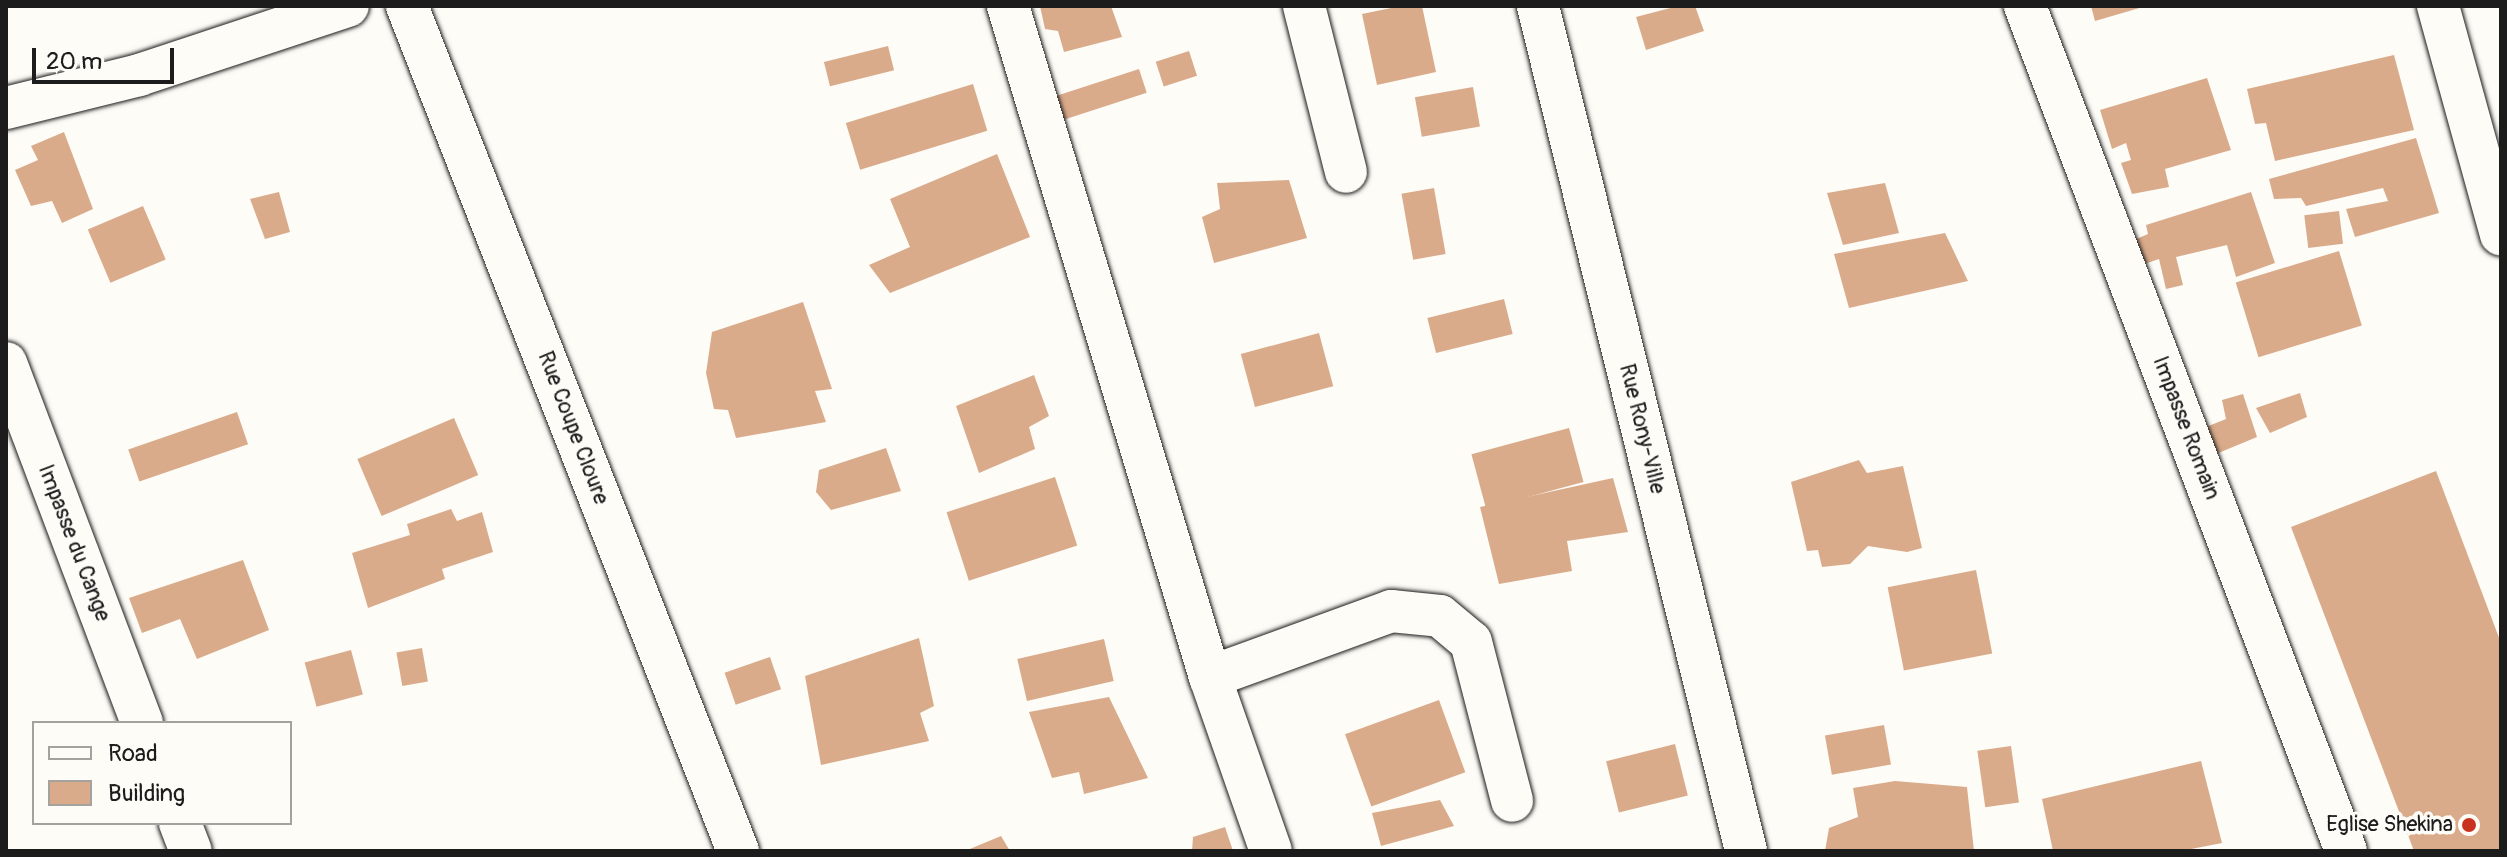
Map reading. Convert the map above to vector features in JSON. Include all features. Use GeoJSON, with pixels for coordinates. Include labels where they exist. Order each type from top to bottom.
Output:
{"type":"FeatureCollection","features":[{"type":"Feature","properties":{"kind":"street"},"geometry":{"type":"LineString","coordinates":[[6,108],[139,75],[348,6]]}},
{"type":"Feature","properties":{"kind":"street","name":"Rue Coupe Cloure"},"geometry":{"type":"LineString","coordinates":[[407,6],[738,851]]}},
{"type":"Feature","properties":{"kind":"street"},"geometry":{"type":"LineString","coordinates":[[1008,6],[1210,677],[1271,851]]}},
{"type":"Feature","properties":{"kind":"street"},"geometry":{"type":"LineString","coordinates":[[1304,6],[1346,172]]}},
{"type":"Feature","properties":{"kind":"street","name":"Rue Rony-Ville"},"geometry":{"type":"LineString","coordinates":[[1538,6],[1746,851]]}},
{"type":"Feature","properties":{"kind":"street","name":"Impasse Romain"},"geometry":{"type":"LineString","coordinates":[[2025,6],[2346,851]]}},
{"type":"Feature","properties":{"kind":"street"},"geometry":{"type":"LineString","coordinates":[[2438,6],[2501,234]]}},
{"type":"Feature","properties":{"kind":"street","name":"Impasse du Cange"},"geometry":{"type":"LineString","coordinates":[[6,363],[141,721]]}},
{"type":"Feature","properties":{"kind":"street"},"geometry":{"type":"LineString","coordinates":[[1210,677],[1391,611],[1440,616],[1471,642],[1512,801]]}},
{"type":"Feature","properties":{"kind":"street"},"geometry":{"type":"LineString","coordinates":[[181,825],[191,851]]}},
{"type":"Feature","properties":{"kind":"building"},"geometry":{"type":"Polygon","coordinates":[[[1040,6],[1111,6],[1122,37],[1064,52],[1058,31],[1045,29],[1040,6]]]}},
{"type":"Feature","properties":{"kind":"building"},"geometry":{"type":"Polygon","coordinates":[[[1401,6],[1422,6],[1436,72],[1377,85],[1362,14],[1401,6]]]}},
{"type":"Feature","properties":{"kind":"building"},"geometry":{"type":"Polygon","coordinates":[[[1678,6],[1695,6],[1704,31],[1646,50],[1636,17],[1678,6]]]}},
{"type":"Feature","properties":{"kind":"building"},"geometry":{"type":"Polygon","coordinates":[[[2091,6],[2143,6],[2143,7],[2095,21],[2091,6]]]}},
{"type":"Feature","properties":{"kind":"building"},"geometry":{"type":"Polygon","coordinates":[[[888,46],[894,70],[830,86],[824,62],[888,46]]]}},
{"type":"Feature","properties":{"kind":"building"},"geometry":{"type":"Polygon","coordinates":[[[1189,51],[1197,76],[1164,87],[1156,62],[1189,51]]]}},
{"type":"Feature","properties":{"kind":"building"},"geometry":{"type":"Polygon","coordinates":[[[2394,55],[2414,130],[2275,161],[2266,123],[2255,124],[2247,89],[2394,55]]]}},
{"type":"Feature","properties":{"kind":"building"},"geometry":{"type":"Polygon","coordinates":[[[1139,69],[1147,93],[1054,123],[1047,99],[1139,69]]]}},
{"type":"Feature","properties":{"kind":"building"},"geometry":{"type":"Polygon","coordinates":[[[2207,78],[2231,150],[2165,169],[2169,187],[2132,194],[2121,163],[2131,160],[2126,143],[2112,149],[2100,110],[2207,78]]]}},
{"type":"Feature","properties":{"kind":"building"},"geometry":{"type":"Polygon","coordinates":[[[973,84],[987,131],[860,170],[846,123],[973,84]]]}},
{"type":"Feature","properties":{"kind":"building"},"geometry":{"type":"Polygon","coordinates":[[[1473,87],[1480,126],[1422,137],[1415,97],[1473,87]]]}},
{"type":"Feature","properties":{"kind":"building"},"geometry":{"type":"Polygon","coordinates":[[[64,132],[93,209],[62,223],[52,201],[31,206],[15,170],[38,160],[31,146],[64,132]]]}},
{"type":"Feature","properties":{"kind":"building"},"geometry":{"type":"Polygon","coordinates":[[[2416,138],[2439,213],[2355,237],[2346,209],[2388,201],[2383,188],[2306,206],[2301,198],[2274,199],[2269,179],[2416,138]]]}},
{"type":"Feature","properties":{"kind":"building"},"geometry":{"type":"Polygon","coordinates":[[[997,154],[1030,237],[890,293],[869,265],[910,247],[890,199],[997,154]]]}},
{"type":"Feature","properties":{"kind":"building"},"geometry":{"type":"Polygon","coordinates":[[[1289,180],[1307,238],[1214,263],[1202,217],[1220,209],[1217,183],[1289,180]]]}},
{"type":"Feature","properties":{"kind":"building"},"geometry":{"type":"Polygon","coordinates":[[[1885,183],[1899,233],[1843,245],[1827,193],[1885,183]]]}},
{"type":"Feature","properties":{"kind":"building"},"geometry":{"type":"Polygon","coordinates":[[[1434,188],[1446,254],[1413,260],[1402,194],[1434,188]]]}},
{"type":"Feature","properties":{"kind":"building"},"geometry":{"type":"Polygon","coordinates":[[[279,192],[290,232],[265,239],[250,199],[279,192]]]}},
{"type":"Feature","properties":{"kind":"building"},"geometry":{"type":"Polygon","coordinates":[[[2251,192],[2275,263],[2236,277],[2227,245],[2176,257],[2183,285],[2166,289],[2159,259],[2136,267],[2127,243],[2148,234],[2146,225],[2251,192]]]}},
{"type":"Feature","properties":{"kind":"building"},"geometry":{"type":"Polygon","coordinates":[[[143,206],[166,259],[110,283],[88,229],[143,206]]]}},
{"type":"Feature","properties":{"kind":"building"},"geometry":{"type":"Polygon","coordinates":[[[2339,211],[2343,244],[2308,248],[2304,215],[2339,211]]]}},
{"type":"Feature","properties":{"kind":"building"},"geometry":{"type":"Polygon","coordinates":[[[1945,233],[1968,281],[1849,308],[1834,254],[1945,233]]]}},
{"type":"Feature","properties":{"kind":"building"},"geometry":{"type":"Polygon","coordinates":[[[2339,251],[2362,326],[2259,357],[2236,283],[2339,251]]]}},
{"type":"Feature","properties":{"kind":"building"},"geometry":{"type":"Polygon","coordinates":[[[1504,299],[1513,334],[1436,353],[1427,318],[1504,299]]]}},
{"type":"Feature","properties":{"kind":"building"},"geometry":{"type":"Polygon","coordinates":[[[803,302],[832,389],[815,391],[826,422],[736,438],[728,410],[714,409],[706,373],[712,332],[803,302]]]}},
{"type":"Feature","properties":{"kind":"building"},"geometry":{"type":"Polygon","coordinates":[[[1319,333],[1333,386],[1255,407],[1241,354],[1319,333]]]}},
{"type":"Feature","properties":{"kind":"building"},"geometry":{"type":"Polygon","coordinates":[[[1034,375],[1049,416],[1029,427],[1035,449],[979,473],[956,406],[1034,375]]]}},
{"type":"Feature","properties":{"kind":"building"},"geometry":{"type":"Polygon","coordinates":[[[2300,393],[2307,417],[2270,433],[2256,408],[2300,393]]]}},
{"type":"Feature","properties":{"kind":"building"},"geometry":{"type":"Polygon","coordinates":[[[2243,394],[2257,437],[2216,454],[2206,427],[2226,419],[2222,400],[2243,394]]]}},
{"type":"Feature","properties":{"kind":"building"},"geometry":{"type":"Polygon","coordinates":[[[237,412],[248,444],[139,482],[128,449],[237,412]]]}},
{"type":"Feature","properties":{"kind":"building"},"geometry":{"type":"Polygon","coordinates":[[[454,418],[478,475],[382,516],[357,459],[454,418]]]}},
{"type":"Feature","properties":{"kind":"building"},"geometry":{"type":"Polygon","coordinates":[[[1569,428],[1583,482],[1486,508],[1471,454],[1569,428]]]}},
{"type":"Feature","properties":{"kind":"building"},"geometry":{"type":"Polygon","coordinates":[[[886,448],[901,491],[831,510],[816,492],[819,470],[886,448]]]}},
{"type":"Feature","properties":{"kind":"building"},"geometry":{"type":"Polygon","coordinates":[[[1859,460],[1867,473],[1903,466],[1922,548],[1907,552],[1868,546],[1850,564],[1822,567],[1818,550],[1807,551],[1791,482],[1859,460]]]}},
{"type":"Feature","properties":{"kind":"building"},"geometry":{"type":"Polygon","coordinates":[[[2436,471],[2501,643],[2501,851],[2414,851],[2291,527],[2436,471]]]}},
{"type":"Feature","properties":{"kind":"building"},"geometry":{"type":"Polygon","coordinates":[[[1055,477],[1077,545],[969,581],[947,512],[1055,477]]]}},
{"type":"Feature","properties":{"kind":"building"},"geometry":{"type":"Polygon","coordinates":[[[1613,478],[1628,532],[1567,541],[1572,571],[1499,584],[1480,507],[1613,478]]]}},
{"type":"Feature","properties":{"kind":"building"},"geometry":{"type":"Polygon","coordinates":[[[451,509],[457,521],[482,512],[493,552],[442,569],[445,579],[368,608],[352,553],[410,535],[407,524],[451,509]]]}},
{"type":"Feature","properties":{"kind":"building"},"geometry":{"type":"Polygon","coordinates":[[[243,560],[269,630],[197,659],[180,619],[142,633],[129,598],[243,560]]]}},
{"type":"Feature","properties":{"kind":"building"},"geometry":{"type":"Polygon","coordinates":[[[1976,570],[1992,653],[1904,671],[1888,587],[1976,570]]]}},
{"type":"Feature","properties":{"kind":"building"},"geometry":{"type":"Polygon","coordinates":[[[919,638],[934,706],[920,713],[929,741],[821,765],[805,676],[919,638]]]}},
{"type":"Feature","properties":{"kind":"building"},"geometry":{"type":"Polygon","coordinates":[[[1104,639],[1114,681],[1027,701],[1017,659],[1104,639]]]}},
{"type":"Feature","properties":{"kind":"building"},"geometry":{"type":"Polygon","coordinates":[[[422,648],[428,681],[402,686],[396,653],[422,648]]]}},
{"type":"Feature","properties":{"kind":"building"},"geometry":{"type":"Polygon","coordinates":[[[351,650],[363,694],[317,707],[305,662],[351,650]]]}},
{"type":"Feature","properties":{"kind":"building"},"geometry":{"type":"Polygon","coordinates":[[[770,657],[781,689],[736,705],[725,673],[770,657]]]}},
{"type":"Feature","properties":{"kind":"building"},"geometry":{"type":"Polygon","coordinates":[[[1109,697],[1148,778],[1084,794],[1079,772],[1052,778],[1029,712],[1109,697]]]}},
{"type":"Feature","properties":{"kind":"building"},"geometry":{"type":"Polygon","coordinates":[[[1439,700],[1465,772],[1371,807],[1345,734],[1439,700]]]}},
{"type":"Feature","properties":{"kind":"building"},"geometry":{"type":"Polygon","coordinates":[[[1884,725],[1891,764],[1832,775],[1825,735],[1884,725]]]}},
{"type":"Feature","properties":{"kind":"building"},"geometry":{"type":"Polygon","coordinates":[[[1675,744],[1688,795],[1619,813],[1606,761],[1675,744]]]}},
{"type":"Feature","properties":{"kind":"building"},"geometry":{"type":"Polygon","coordinates":[[[2011,746],[2019,802],[1985,807],[1977,751],[2011,746]]]}},
{"type":"Feature","properties":{"kind":"building"},"geometry":{"type":"Polygon","coordinates":[[[2201,761],[2222,843],[2181,851],[2053,851],[2042,799],[2201,761]]]}},
{"type":"Feature","properties":{"kind":"building"},"geometry":{"type":"Polygon","coordinates":[[[1895,781],[1967,787],[1974,851],[1825,851],[1829,828],[1858,817],[1853,788],[1895,781]]]}},
{"type":"Feature","properties":{"kind":"building"},"geometry":{"type":"Polygon","coordinates":[[[1440,800],[1454,826],[1381,846],[1372,813],[1440,800]]]}},
{"type":"Feature","properties":{"kind":"building"},"geometry":{"type":"Polygon","coordinates":[[[1225,827],[1233,851],[1192,851],[1193,837],[1225,827]]]}},
{"type":"Feature","properties":{"kind":"building"},"geometry":{"type":"Polygon","coordinates":[[[1001,836],[1010,851],[965,851],[1001,836]]]}},
{"type":"Feature","properties":{"kind":"place","name":"Eglise Shekina"},"geometry":{"type":"Point","coordinates":[2469,825]}}]}
